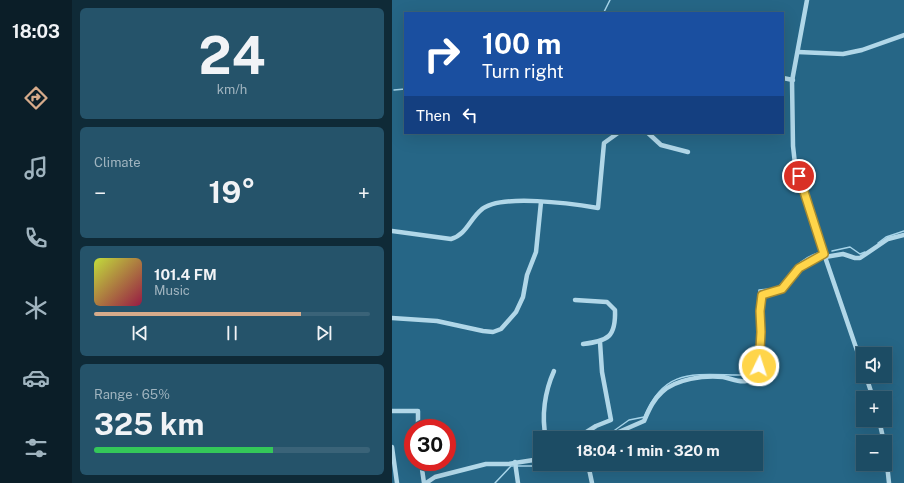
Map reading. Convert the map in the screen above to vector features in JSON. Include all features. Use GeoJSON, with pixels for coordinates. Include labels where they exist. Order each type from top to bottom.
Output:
{"type":"FeatureCollection","features":[{"type":"Feature","properties":{"kind":"street"},"geometry":{"type":"LineString","coordinates":[[807,0],[793,80],[792,132],[796,164],[856,347]]}},
{"type":"Feature","properties":{"kind":"street"},"geometry":{"type":"LineString","coordinates":[[798,52],[843,54],[862,50],[904,35]]}},
{"type":"Feature","properties":{"kind":"street"},"geometry":{"type":"LineString","coordinates":[[784,78],[793,80]]}},
{"type":"Feature","properties":{"kind":"street"},"geometry":{"type":"LineString","coordinates":[[392,231],[451,239],[460,236],[481,210],[491,205],[508,202],[541,202],[598,208],[604,143],[617,134]]}},
{"type":"Feature","properties":{"kind":"street"},"geometry":{"type":"LineString","coordinates":[[649,134],[660,145],[688,152]]}},
{"type":"Feature","properties":{"kind":"street"},"geometry":{"type":"LineString","coordinates":[[392,318],[437,321],[483,331],[493,332],[501,329],[516,312],[523,297],[527,275],[536,252],[541,202]]}},
{"type":"Feature","properties":{"kind":"street"},"geometry":{"type":"LineString","coordinates":[[620,431],[644,420],[652,404],[661,393],[681,382],[717,377],[745,382],[750,380],[759,366],[761,332],[760,311],[762,295],[782,289],[799,268],[825,255],[843,254],[860,258],[888,239],[904,235]]}},
{"type":"Feature","properties":{"kind":"street"},"geometry":{"type":"LineString","coordinates":[[575,300],[607,302],[614,307],[614,328],[608,338],[600,342],[583,344]]}},
{"type":"Feature","properties":{"kind":"street"},"geometry":{"type":"LineString","coordinates":[[588,431],[611,420],[602,372],[600,342]]}},
{"type":"Feature","properties":{"kind":"street"},"geometry":{"type":"LineString","coordinates":[[545,431],[544,421],[546,395],[554,371]]}},
{"type":"Feature","properties":{"kind":"street"},"geometry":{"type":"LineString","coordinates":[[392,411],[418,412],[418,419]]}},
{"type":"Feature","properties":{"kind":"street"},"geometry":{"type":"LineString","coordinates":[[392,447],[397,483]]}},
{"type":"Feature","properties":{"kind":"street"},"geometry":{"type":"LineString","coordinates":[[423,471],[425,483],[433,477],[491,463],[508,464],[533,461]]}},
{"type":"Feature","properties":{"kind":"street"},"geometry":{"type":"LineString","coordinates":[[515,463],[518,483]]}},
{"type":"Feature","properties":{"kind":"street"},"geometry":{"type":"LineString","coordinates":[[589,471],[592,483]]}},
{"type":"Feature","properties":{"kind":"street"},"geometry":{"type":"LineString","coordinates":[[888,471],[889,483]]}},
{"type":"Feature","properties":{"kind":"waterway"},"geometry":{"type":"LineString","coordinates":[[604,12],[610,0]]}},
{"type":"Feature","properties":{"kind":"waterway"},"geometry":{"type":"LineString","coordinates":[[394,90],[404,89]]}},
{"type":"Feature","properties":{"kind":"waterway"},"geometry":{"type":"LineString","coordinates":[[878,243],[886,237],[904,231]]}},
{"type":"Feature","properties":{"kind":"waterway"},"geometry":{"type":"LineString","coordinates":[[832,251],[850,247],[860,254],[865,252]]}},
{"type":"Feature","properties":{"kind":"waterway"},"geometry":{"type":"LineString","coordinates":[[758,301],[759,290],[777,288],[799,263],[804,259],[818,253]]}},
{"type":"Feature","properties":{"kind":"waterway"},"geometry":{"type":"LineString","coordinates":[[614,431],[629,420],[644,417],[651,402],[660,391],[669,383],[679,378],[703,375],[740,375],[750,373],[756,364],[759,339]]}},
{"type":"Feature","properties":{"kind":"waterway"},"geometry":{"type":"LineString","coordinates":[[495,483],[511,466],[513,466]]}},
{"type":"Feature","properties":{"kind":"waterway"},"geometry":{"type":"LineString","coordinates":[[517,466],[533,466]]}},
{"type":"Feature","properties":{"kind":"route"},"geometry":{"type":"LineString","coordinates":[[759,366],[761,332],[760,301],[762,295],[777,292],[782,289],[799,268],[817,256],[824,254],[799,176]]}}]}
